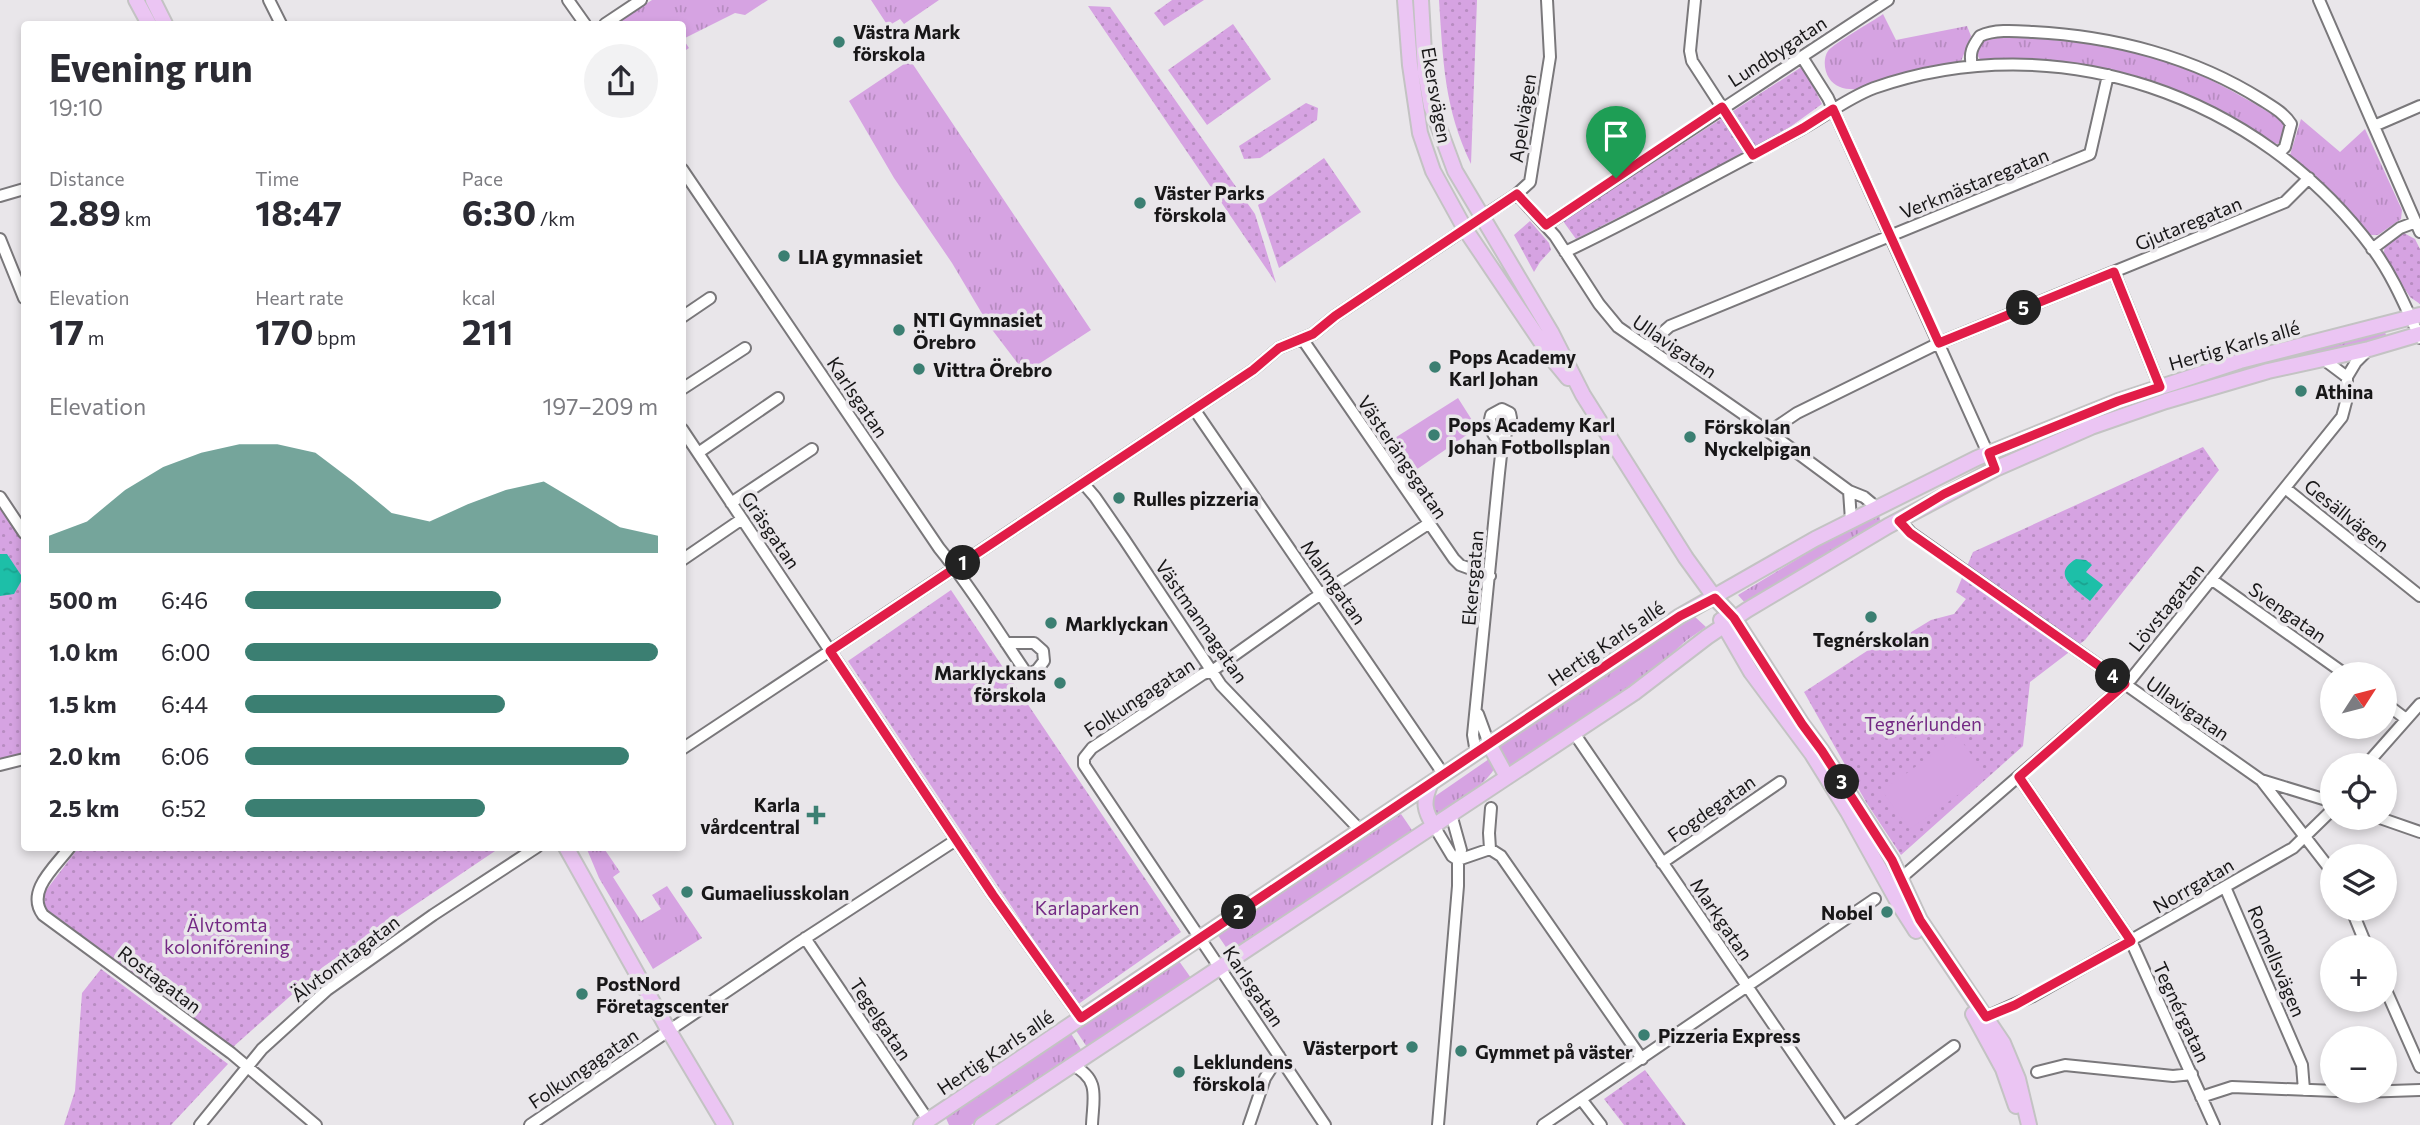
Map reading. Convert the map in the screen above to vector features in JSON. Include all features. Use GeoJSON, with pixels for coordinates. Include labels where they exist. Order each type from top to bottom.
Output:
{"type":"FeatureCollection","features":[{"type":"Feature","properties":{"kind":"main road"},"geometry":{"type":"LineString","coordinates":[[136,0],[147,21]]}},
{"type":"Feature","properties":{"kind":"main road"},"geometry":{"type":"LineString","coordinates":[[153,0],[164,21]]}},
{"type":"Feature","properties":{"kind":"main road","name":"Ekersvägen"},"geometry":{"type":"LineString","coordinates":[[1405,0],[1410,65],[1420,133],[1433,171],[1465,229],[1554,361],[1583,396]]}},
{"type":"Feature","properties":{"kind":"main road","name":"Ekersvägen"},"geometry":{"type":"LineString","coordinates":[[1422,0],[1425,71],[1431,106],[1455,171],[1551,332],[1583,396]]}},
{"type":"Feature","properties":{"kind":"main road"},"geometry":{"type":"LineString","coordinates":[[1465,229],[1482,217]]}},
{"type":"Feature","properties":{"kind":"main road","name":"Hertig Karls allé"},"geometry":{"type":"LineString","coordinates":[[982,1125],[1634,694],[1728,622],[1944,494],[2240,361],[2415,316]]}},
{"type":"Feature","properties":{"kind":"main road","name":"Hertig Karls allé"},"geometry":{"type":"LineString","coordinates":[[925,1122],[1680,616],[1851,520],[1989,453],[2105,406],[2369,349],[2420,335]]}},
{"type":"Feature","properties":{"kind":"main road"},"geometry":{"type":"LineString","coordinates":[[1583,396],[1682,552],[1715,598],[1763,690],[1812,754],[1900,906],[1978,1021],[2003,1069],[2020,1125]]}},
{"type":"Feature","properties":{"kind":"main road"},"geometry":{"type":"LineString","coordinates":[[1728,622],[1822,751],[1892,860],[1920,920],[1986,1017],[2010,1058],[2029,1125]]}},
{"type":"Feature","properties":{"kind":"main road"},"geometry":{"type":"LineString","coordinates":[[1489,744],[1507,777]]}},
{"type":"Feature","properties":{"kind":"main road"},"geometry":{"type":"LineString","coordinates":[[1430,785],[1424,801],[1426,813],[1434,826]]}},
{"type":"Feature","properties":{"kind":"main road"},"geometry":{"type":"LineString","coordinates":[[568,851],[725,1125]]}},
{"type":"Feature","properties":{"kind":"street"},"geometry":{"type":"LineString","coordinates":[[269,0],[280,21]]}},
{"type":"Feature","properties":{"kind":"street"},"geometry":{"type":"LineString","coordinates":[[569,0],[583,21]]}},
{"type":"Feature","properties":{"kind":"street"},"geometry":{"type":"LineString","coordinates":[[610,21],[641,0]]}},
{"type":"Feature","properties":{"kind":"street","name":"Apelvägen"},"geometry":{"type":"LineString","coordinates":[[1482,217],[1517,194],[1530,181],[1550,57],[1547,0]]}},
{"type":"Feature","properties":{"kind":"street"},"geometry":{"type":"LineString","coordinates":[[1695,0],[1690,51],[1692,61],[1753,155]]}},
{"type":"Feature","properties":{"kind":"street","name":"Lundbygatan"},"geometry":{"type":"LineString","coordinates":[[1546,225],[1802,57],[1874,4],[1888,0]]}},
{"type":"Feature","properties":{"kind":"street"},"geometry":{"type":"LineString","coordinates":[[2319,0],[2418,227],[2400,228],[2372,248]]}},
{"type":"Feature","properties":{"kind":"street"},"geometry":{"type":"LineString","coordinates":[[1972,66],[1972,47],[1980,36],[1996,32],[2090,36],[2142,48],[2221,78],[2280,112],[2291,124],[2290,133],[2279,153]]}},
{"type":"Feature","properties":{"kind":"street"},"geometry":{"type":"LineString","coordinates":[[1802,57],[1833,109],[1995,469]]}},
{"type":"Feature","properties":{"kind":"street"},"geometry":{"type":"LineString","coordinates":[[1565,252],[1753,155],[1855,96],[1894,82],[1972,66],[2037,65],[2108,75],[2141,83],[2193,104],[2242,129],[2279,153],[2309,177],[2372,248],[2415,316],[2420,335]]}},
{"type":"Feature","properties":{"kind":"street","name":"Verkmästaregatan"},"geometry":{"type":"LineString","coordinates":[[1647,346],[1670,326],[2090,154],[2108,75]]}},
{"type":"Feature","properties":{"kind":"street"},"geometry":{"type":"LineString","coordinates":[[2374,126],[2420,106]]}},
{"type":"Feature","properties":{"kind":"street","name":"Karlsgatan"},"geometry":{"type":"LineString","coordinates":[[686,175],[1006,643]]}},
{"type":"Feature","properties":{"kind":"street","name":"Gjutaregatan"},"geometry":{"type":"LineString","coordinates":[[1769,432],[1797,413],[1939,343],[2285,202],[2309,177]]}},
{"type":"Feature","properties":{"kind":"street"},"geometry":{"type":"LineString","coordinates":[[0,196],[21,190]]}},
{"type":"Feature","properties":{"kind":"street","name":"Ullavigatan"},"geometry":{"type":"LineString","coordinates":[[1517,194],[1546,225],[1618,327],[1849,491],[1864,497],[1876,507]]}},
{"type":"Feature","properties":{"kind":"street"},"geometry":{"type":"LineString","coordinates":[[686,746],[1253,370],[1279,348],[1303,340],[1465,229]]}},
{"type":"Feature","properties":{"kind":"street"},"geometry":{"type":"LineString","coordinates":[[0,240],[21,291]]}},
{"type":"Feature","properties":{"kind":"street"},"geometry":{"type":"LineString","coordinates":[[2114,272],[2163,394]]}},
{"type":"Feature","properties":{"kind":"street"},"geometry":{"type":"LineString","coordinates":[[686,314],[710,298]]}},
{"type":"Feature","properties":{"kind":"street","name":"Västerängsgatan"},"geometry":{"type":"LineString","coordinates":[[1303,340],[1428,524],[1460,565],[1490,576]]}},
{"type":"Feature","properties":{"kind":"street"},"geometry":{"type":"LineString","coordinates":[[686,386],[745,348]]}},
{"type":"Feature","properties":{"kind":"street"},"geometry":{"type":"LineString","coordinates":[[2323,359],[2347,377],[2356,362],[2369,349]]}},
{"type":"Feature","properties":{"kind":"street","name":"Lövstagatan"},"geometry":{"type":"LineString","coordinates":[[1900,878],[2125,684],[2342,417],[2347,398],[2347,377]]}},
{"type":"Feature","properties":{"kind":"street"},"geometry":{"type":"LineString","coordinates":[[698,453],[778,398]]}},
{"type":"Feature","properties":{"kind":"street","name":"Malmgatan"},"geometry":{"type":"LineString","coordinates":[[1194,409],[1444,775]]}},
{"type":"Feature","properties":{"kind":"street","name":"Gräsgatan"},"geometry":{"type":"LineString","coordinates":[[686,442],[698,453],[830,651]]}},
{"type":"Feature","properties":{"kind":"street","name":"Ekersgatan"},"geometry":{"type":"LineString","coordinates":[[1476,753],[1474,735],[1502,446]]}},
{"type":"Feature","properties":{"kind":"street"},"geometry":{"type":"LineString","coordinates":[[731,503],[812,449]]}},
{"type":"Feature","properties":{"kind":"street","name":"Västmannagatan"},"geometry":{"type":"LineString","coordinates":[[1083,483],[1103,507],[1221,685],[1361,831]]}},
{"type":"Feature","properties":{"kind":"street","name":"Gesällvägen"},"geometry":{"type":"LineString","coordinates":[[2285,488],[2420,596]]}},
{"type":"Feature","properties":{"kind":"street"},"geometry":{"type":"LineString","coordinates":[[1849,491],[1851,520]]}},
{"type":"Feature","properties":{"kind":"street"},"geometry":{"type":"LineString","coordinates":[[0,497],[21,528]]}},
{"type":"Feature","properties":{"kind":"street"},"geometry":{"type":"LineString","coordinates":[[686,556],[742,519]]}},
{"type":"Feature","properties":{"kind":"street","name":"Ullavigatan"},"geometry":{"type":"LineString","coordinates":[[1899,521],[1910,533],[2261,780],[2320,798]]}},
{"type":"Feature","properties":{"kind":"street","name":"Folkungagatan"},"geometry":{"type":"LineString","coordinates":[[1083,762],[1084,755],[1092,748],[1203,674],[1212,671],[1321,594],[1428,524]]}},
{"type":"Feature","properties":{"kind":"street","name":"Svengatan"},"geometry":{"type":"LineString","coordinates":[[2211,579],[2328,662]]}},
{"type":"Feature","properties":{"kind":"street"},"geometry":{"type":"LineString","coordinates":[[830,651],[956,840],[1081,1018]]}},
{"type":"Feature","properties":{"kind":"street"},"geometry":{"type":"LineString","coordinates":[[2376,753],[2420,704]]}},
{"type":"Feature","properties":{"kind":"street","name":"Ekersgatan"},"geometry":{"type":"LineString","coordinates":[[1477,712],[1489,744]]}},
{"type":"Feature","properties":{"kind":"street"},"geometry":{"type":"LineString","coordinates":[[2398,713],[2406,719]]}},
{"type":"Feature","properties":{"kind":"street","name":"Markgatan"},"geometry":{"type":"LineString","coordinates":[[1574,733],[1844,1125]]}},
{"type":"Feature","properties":{"kind":"street"},"geometry":{"type":"LineString","coordinates":[[0,765],[21,760]]}},
{"type":"Feature","properties":{"kind":"street","name":"Karlsgatan"},"geometry":{"type":"LineString","coordinates":[[1083,762],[1325,1125]]}},
{"type":"Feature","properties":{"kind":"street","name":"Tegnérgatan"},"geometry":{"type":"LineString","coordinates":[[2019,777],[2131,941],[2214,1125]]}},
{"type":"Feature","properties":{"kind":"street"},"geometry":{"type":"LineString","coordinates":[[2261,780],[2320,857]]}},
{"type":"Feature","properties":{"kind":"street","name":"Fogdegatan"},"geometry":{"type":"LineString","coordinates":[[1662,863],[1780,782]]}},
{"type":"Feature","properties":{"kind":"street"},"geometry":{"type":"LineString","coordinates":[[1490,849],[1491,808]]}},
{"type":"Feature","properties":{"kind":"street"},"geometry":{"type":"LineString","coordinates":[[1438,1125],[1458,860],[1461,850],[1451,814]]}},
{"type":"Feature","properties":{"kind":"street","name":"Norrgatan"},"geometry":{"type":"LineString","coordinates":[[1986,1017],[2015,1005],[2293,848],[2320,823]]}},
{"type":"Feature","properties":{"kind":"street"},"geometry":{"type":"LineString","coordinates":[[2397,824],[2420,832]]}},
{"type":"Feature","properties":{"kind":"street"},"geometry":{"type":"LineString","coordinates":[[1434,826],[1452,856],[1458,860]]}},
{"type":"Feature","properties":{"kind":"street","name":"Folkungagatan"},"geometry":{"type":"LineString","coordinates":[[530,1125],[805,938],[956,840]]}},
{"type":"Feature","properties":{"kind":"street"},"geometry":{"type":"LineString","coordinates":[[1458,860],[1490,849]]}},
{"type":"Feature","properties":{"kind":"street"},"geometry":{"type":"LineString","coordinates":[[1490,849],[1508,865],[1642,1059]]}},
{"type":"Feature","properties":{"kind":"street","name":"Rostagatan"},"geometry":{"type":"LineString","coordinates":[[68,851],[41,884],[37,894],[36,901],[43,915],[247,1066],[316,1125]]}},
{"type":"Feature","properties":{"kind":"street","name":"Älvtomtagatan"},"geometry":{"type":"LineString","coordinates":[[200,1125],[247,1066],[327,990],[377,953],[531,851]]}},
{"type":"Feature","properties":{"kind":"street","name":"Romellsvägen"},"geometry":{"type":"LineString","coordinates":[[2225,887],[2302,1065],[2304,1090]]}},
{"type":"Feature","properties":{"kind":"street"},"geometry":{"type":"LineString","coordinates":[[1544,1125],[1875,900]]}},
{"type":"Feature","properties":{"kind":"street","name":"Tegelgatan"},"geometry":{"type":"LineString","coordinates":[[805,938],[925,1122]]}},
{"type":"Feature","properties":{"kind":"street"},"geometry":{"type":"LineString","coordinates":[[2396,1012],[2420,1067]]}},
{"type":"Feature","properties":{"kind":"street"},"geometry":{"type":"LineString","coordinates":[[1844,1125],[1954,1046]]}},
{"type":"Feature","properties":{"kind":"street"},"geometry":{"type":"LineString","coordinates":[[1249,1125],[1265,1078],[1279,1056]]}},
{"type":"Feature","properties":{"kind":"street"},"geometry":{"type":"LineString","coordinates":[[1072,1065],[1086,1072],[1092,1081],[1092,1125]]}},
{"type":"Feature","properties":{"kind":"street"},"geometry":{"type":"LineString","coordinates":[[2037,1072],[2065,1065],[2173,1076],[2192,1074]]}},
{"type":"Feature","properties":{"kind":"street"},"geometry":{"type":"LineString","coordinates":[[2201,1097],[2232,1087],[2420,1090]]}},
{"type":"Feature","properties":{"kind":"street"},"geometry":{"type":"LineString","coordinates":[[1581,1099],[1601,1125]]}},
{"type":"Feature","properties":{"kind":"green space"},"geometry":{"type":"Polygon","coordinates":[[[652,0],[768,0],[745,15],[735,13],[686,38],[686,21],[620,21],[652,0]]]}},
{"type":"Feature","properties":{"kind":"green space"},"geometry":{"type":"Polygon","coordinates":[[[871,0],[939,0],[904,24],[900,19],[888,26],[871,0]]]}},
{"type":"Feature","properties":{"kind":"green space"},"geometry":{"type":"Polygon","coordinates":[[[1172,0],[1204,0],[1164,26],[1154,13],[1172,0]]]}},
{"type":"Feature","properties":{"kind":"green space"},"geometry":{"type":"Polygon","coordinates":[[[1439,0],[1477,0],[1471,164],[1455,123],[1446,83],[1439,0]]]}},
{"type":"Feature","properties":{"kind":"green space"},"geometry":{"type":"Polygon","coordinates":[[[1088,6],[1110,7],[1255,214],[1276,283],[1088,6]]]}},
{"type":"Feature","properties":{"kind":"green space"},"geometry":{"type":"Polygon","coordinates":[[[1883,14],[1896,40],[1967,26],[1971,36],[1960,64],[1916,72],[1858,89],[1838,86],[1829,78],[1825,68],[1828,51],[1883,14]]]}},
{"type":"Feature","properties":{"kind":"green space"},"geometry":{"type":"Polygon","coordinates":[[[1233,24],[1271,79],[1207,125],[1168,70],[1233,24]]]}},
{"type":"Feature","properties":{"kind":"green space"},"geometry":{"type":"Polygon","coordinates":[[[2010,37],[2106,47],[2176,65],[2220,84],[2282,120],[2284,136],[2278,144],[2273,143],[2232,116],[2202,101],[2172,89],[2110,72],[2047,64],[1981,61],[1976,53],[1979,42],[2010,37]]]}},
{"type":"Feature","properties":{"kind":"green space"},"geometry":{"type":"Polygon","coordinates":[[[910,60],[1091,330],[1025,373],[990,327],[952,263],[894,178],[849,101],[910,60]]]}},
{"type":"Feature","properties":{"kind":"green space"},"geometry":{"type":"Polygon","coordinates":[[[1803,66],[1822,104],[1775,138],[1576,239],[1563,221],[1803,66]]]}},
{"type":"Feature","properties":{"kind":"green space"},"geometry":{"type":"Polygon","coordinates":[[[1306,103],[1318,108],[1317,120],[1260,158],[1244,159],[1239,146],[1306,103]]]}},
{"type":"Feature","properties":{"kind":"green space"},"geometry":{"type":"Polygon","coordinates":[[[2301,119],[2340,152],[2365,129],[2402,210],[2401,219],[2378,235],[2369,235],[2325,186],[2290,155],[2301,119]]]}},
{"type":"Feature","properties":{"kind":"green space"},"geometry":{"type":"Polygon","coordinates":[[[1324,158],[1361,212],[1279,268],[1258,205],[1324,158]]]}},
{"type":"Feature","properties":{"kind":"green space"},"geometry":{"type":"Polygon","coordinates":[[[1530,221],[1549,243],[1551,250],[1534,272],[1514,235],[1530,221]]]}},
{"type":"Feature","properties":{"kind":"green space"},"geometry":{"type":"Polygon","coordinates":[[[2402,232],[2415,239],[2420,249],[2420,304],[2410,297],[2383,256],[2385,246],[2402,232]]]}},
{"type":"Feature","properties":{"kind":"green space"},"geometry":{"type":"Polygon","coordinates":[[[2385,332],[2386,335],[2343,349],[2173,393],[2171,390],[2244,368],[2385,332]]]}},
{"type":"Feature","properties":{"kind":"green space","name":"Pops Academy Karl Johan Fotbollsplan"},"geometry":{"type":"Polygon","coordinates":[[[1458,398],[1477,428],[1410,474],[1390,441],[1458,398]]]}},
{"type":"Feature","properties":{"kind":"green space","name":"Tegnérlunden"},"geometry":{"type":"Polygon","coordinates":[[[2203,447],[2219,470],[2085,640],[2030,682],[2023,746],[1901,855],[1866,802],[1804,692],[1870,649],[1885,648],[1931,620],[1954,614],[1966,599],[1956,592],[1973,552],[2203,447]]]}},
{"type":"Feature","properties":{"kind":"green space"},"geometry":{"type":"Polygon","coordinates":[[[0,506],[21,538],[21,754],[0,759],[0,506]]]}},
{"type":"Feature","properties":{"kind":"green space"},"geometry":{"type":"Polygon","coordinates":[[[1879,515],[1881,523],[1746,604],[1738,595],[1855,524],[1879,515]]]}},
{"type":"Feature","properties":{"kind":"green space","name":"Karlaparken"},"geometry":{"type":"Polygon","coordinates":[[[951,590],[1181,932],[1077,1005],[848,661],[951,590]]]}},
{"type":"Feature","properties":{"kind":"green space"},"geometry":{"type":"Polygon","coordinates":[[[1693,615],[1706,627],[1649,674],[1510,770],[1498,747],[1500,743],[1693,615]]]}},
{"type":"Feature","properties":{"kind":"green space"},"geometry":{"type":"Polygon","coordinates":[[[1958,736],[1986,775],[1910,829],[1882,791],[1958,736]]]}},
{"type":"Feature","properties":{"kind":"green space"},"geometry":{"type":"Polygon","coordinates":[[[1489,759],[1495,767],[1486,779],[1445,811],[1439,815],[1434,814],[1431,799],[1489,759]]]}},
{"type":"Feature","properties":{"kind":"green space"},"geometry":{"type":"Polygon","coordinates":[[[1401,814],[1414,833],[1230,953],[1217,934],[1401,814]]]}},
{"type":"Feature","properties":{"kind":"green space","name":"Älvtomta koloniförening"},"geometry":{"type":"Polygon","coordinates":[[[76,851],[495,851],[323,967],[233,1047],[45,908],[44,893],[76,851]]]}},
{"type":"Feature","properties":{"kind":"green space"},"geometry":{"type":"Polygon","coordinates":[[[588,851],[606,851],[620,872],[613,877],[641,921],[661,909],[652,895],[667,886],[702,938],[653,969],[599,878],[588,851]]]}},
{"type":"Feature","properties":{"kind":"green space"},"geometry":{"type":"Polygon","coordinates":[[[1179,961],[1191,978],[1087,1047],[1075,1029],[1179,961]]]}},
{"type":"Feature","properties":{"kind":"green space","name":"Älvtomta koloniförening"},"geometry":{"type":"Polygon","coordinates":[[[101,969],[228,1064],[171,1125],[64,1125],[75,1091],[82,993],[101,969]]]}},
{"type":"Feature","properties":{"kind":"green space"},"geometry":{"type":"Polygon","coordinates":[[[1070,1032],[1082,1051],[971,1125],[949,1125],[945,1116],[1070,1032]]]}},
{"type":"Feature","properties":{"kind":"green space"},"geometry":{"type":"Polygon","coordinates":[[[1645,1070],[1686,1125],[1624,1125],[1604,1099],[1645,1070]]]}},
{"type":"Feature","properties":{"kind":"water"},"geometry":{"type":"Polygon","coordinates":[[[0,554],[7,554],[21,575],[21,582],[14,594],[0,596],[0,554]]]}},
{"type":"Feature","properties":{"kind":"water"},"geometry":{"type":"Polygon","coordinates":[[[2076,559],[2086,560],[2092,565],[2086,572],[2103,585],[2090,601],[2072,586],[2065,576],[2065,570],[2076,559]]]}},
{"type":"Feature","properties":{"kind":"place","name":"Västra Mark förskola"},"geometry":{"type":"Point","coordinates":[839,42]}},
{"type":"Feature","properties":{"kind":"place","name":"Väster Parks förskola"},"geometry":{"type":"Point","coordinates":[1140,203]}},
{"type":"Feature","properties":{"kind":"place","name":"LIA gymnasiet"},"geometry":{"type":"Point","coordinates":[784,256]}},
{"type":"Feature","properties":{"kind":"place","name":"NTI Gymnasiet Örebro"},"geometry":{"type":"Point","coordinates":[899,330]}},
{"type":"Feature","properties":{"kind":"place","name":"Pops Academy Karl Johan"},"geometry":{"type":"Point","coordinates":[1435,367]}},
{"type":"Feature","properties":{"kind":"place","name":"Vittra Örebro"},"geometry":{"type":"Point","coordinates":[919,369]}},
{"type":"Feature","properties":{"kind":"place","name":"Athina"},"geometry":{"type":"Point","coordinates":[2301,391]}},
{"type":"Feature","properties":{"kind":"place","name":"Pops Academy Karl Johan Fotbollsplan"},"geometry":{"type":"Point","coordinates":[1434,435]}},
{"type":"Feature","properties":{"kind":"place","name":"Förskolan Nyckelpigan"},"geometry":{"type":"Point","coordinates":[1690,437]}},
{"type":"Feature","properties":{"kind":"place","name":"Rulles pizzeria"},"geometry":{"type":"Point","coordinates":[1119,498]}},
{"type":"Feature","properties":{"kind":"place","name":"Tegnérskolan"},"geometry":{"type":"Point","coordinates":[1871,617]}},
{"type":"Feature","properties":{"kind":"place","name":"Marklyckan"},"geometry":{"type":"Point","coordinates":[1051,623]}},
{"type":"Feature","properties":{"kind":"place","name":"Marklyckans förskola"},"geometry":{"type":"Point","coordinates":[1060,683]}},
{"type":"Feature","properties":{"kind":"place","name":"Karla vårdcentral"},"geometry":{"type":"Point","coordinates":[816,815]}},
{"type":"Feature","properties":{"kind":"place","name":"Gumaeliusskolan"},"geometry":{"type":"Point","coordinates":[687,892]}},
{"type":"Feature","properties":{"kind":"place","name":"Nobel"},"geometry":{"type":"Point","coordinates":[1887,912]}},
{"type":"Feature","properties":{"kind":"place","name":"PostNord Företagscenter"},"geometry":{"type":"Point","coordinates":[582,994]}},
{"type":"Feature","properties":{"kind":"place","name":"Pizzeria Express"},"geometry":{"type":"Point","coordinates":[1644,1035]}},
{"type":"Feature","properties":{"kind":"place","name":"Västerport"},"geometry":{"type":"Point","coordinates":[1412,1047]}},
{"type":"Feature","properties":{"kind":"place","name":"Gymmet på väster"},"geometry":{"type":"Point","coordinates":[1461,1051]}},
{"type":"Feature","properties":{"kind":"place","name":"Leklundens förskola"},"geometry":{"type":"Point","coordinates":[1179,1072]}},
{"type":"Feature","properties":{"kind":"route"},"geometry":{"type":"LineString","coordinates":[[1722,107],[1753,155],[1833,109],[1939,343],[2114,272],[2160,387],[1989,453],[1995,469],[1944,494],[1899,521],[1910,533],[2125,684],[2019,777],[2131,941],[2002,1012],[1986,1017],[1920,920],[1892,860],[1822,751],[1734,618],[1715,598],[1680,616],[1081,1018],[993,895],[830,651],[1253,370],[1279,348],[1313,334],[1335,316],[1517,194],[1546,225],[1616,178],[1722,107]]}}]}
